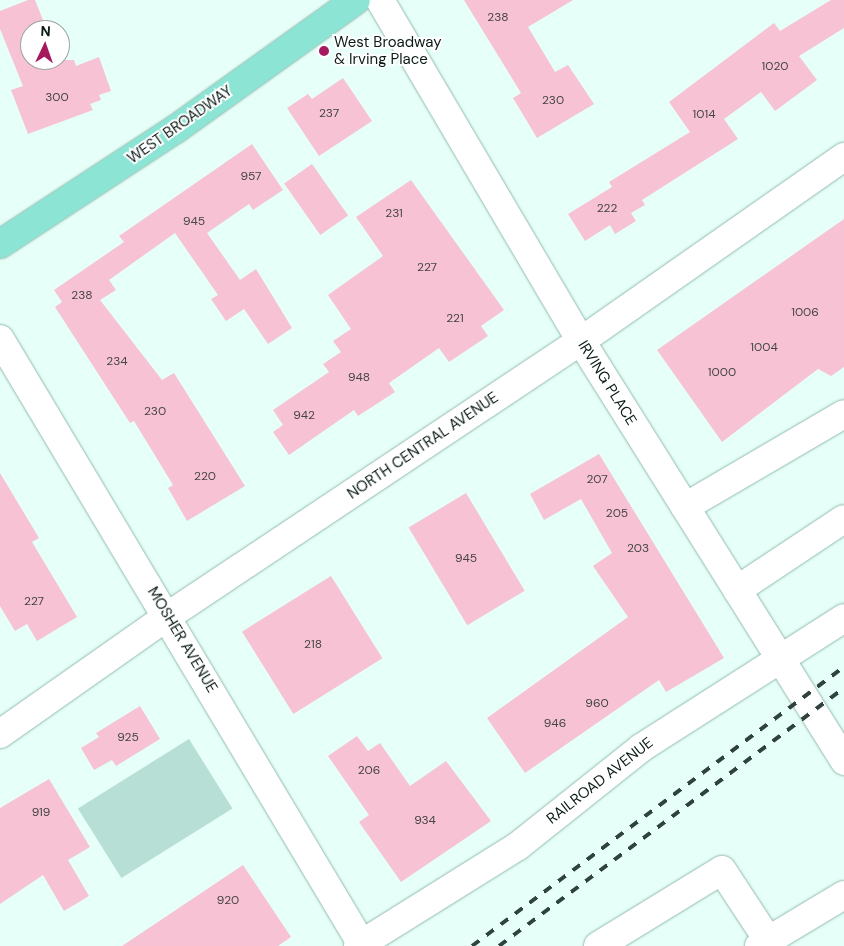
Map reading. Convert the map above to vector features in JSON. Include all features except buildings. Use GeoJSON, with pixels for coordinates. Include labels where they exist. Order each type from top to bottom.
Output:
{"type":"FeatureCollection","features":[{"type":"Feature","properties":{"kind":"main road","name":"WEST BROADWAY"},"geometry":{"type":"LineString","coordinates":[[1,238],[176,129],[356,0]]}},
{"type":"Feature","properties":{"kind":"street","name":"IRVING PLACE"},"geometry":{"type":"LineString","coordinates":[[380,0],[581,341],[844,761]]}},
{"type":"Feature","properties":{"kind":"street","name":"NORTH CENTRAL AVENUE"},"geometry":{"type":"LineString","coordinates":[[0,734],[168,616],[581,341],[844,157]]}},
{"type":"Feature","properties":{"kind":"street","name":"MOSHER AVENUE"},"geometry":{"type":"LineString","coordinates":[[0,339],[168,616],[360,945]]}},
{"type":"Feature","properties":{"kind":"street"},"geometry":{"type":"LineString","coordinates":[[685,507],[844,414]]}},
{"type":"Feature","properties":{"kind":"street"},"geometry":{"type":"LineString","coordinates":[[737,590],[844,519]]}},
{"type":"Feature","properties":{"kind":"street","name":"RAILROAD AVENUE"},"geometry":{"type":"LineString","coordinates":[[360,945],[518,846],[641,748],[844,618]]}},
{"type":"Feature","properties":{"kind":"street"},"geometry":{"type":"LineString","coordinates":[[598,946],[722,870],[763,943],[844,895]]}},
{"type":"Feature","properties":{"kind":"green space"},"geometry":{"type":"Polygon","coordinates":[[[189,739],[232,809],[121,878],[78,808],[189,739]]]}},
{"type":"Feature","properties":{"kind":"railway"},"geometry":{"type":"LineString","coordinates":[[472,946],[844,667]]}},
{"type":"Feature","properties":{"kind":"railway"},"geometry":{"type":"LineString","coordinates":[[499,946],[844,688]]}},
{"type":"Feature","properties":{"kind":"place","name":"West Broadway & Irving Place"},"geometry":{"type":"Point","coordinates":[324,51]}}]}
